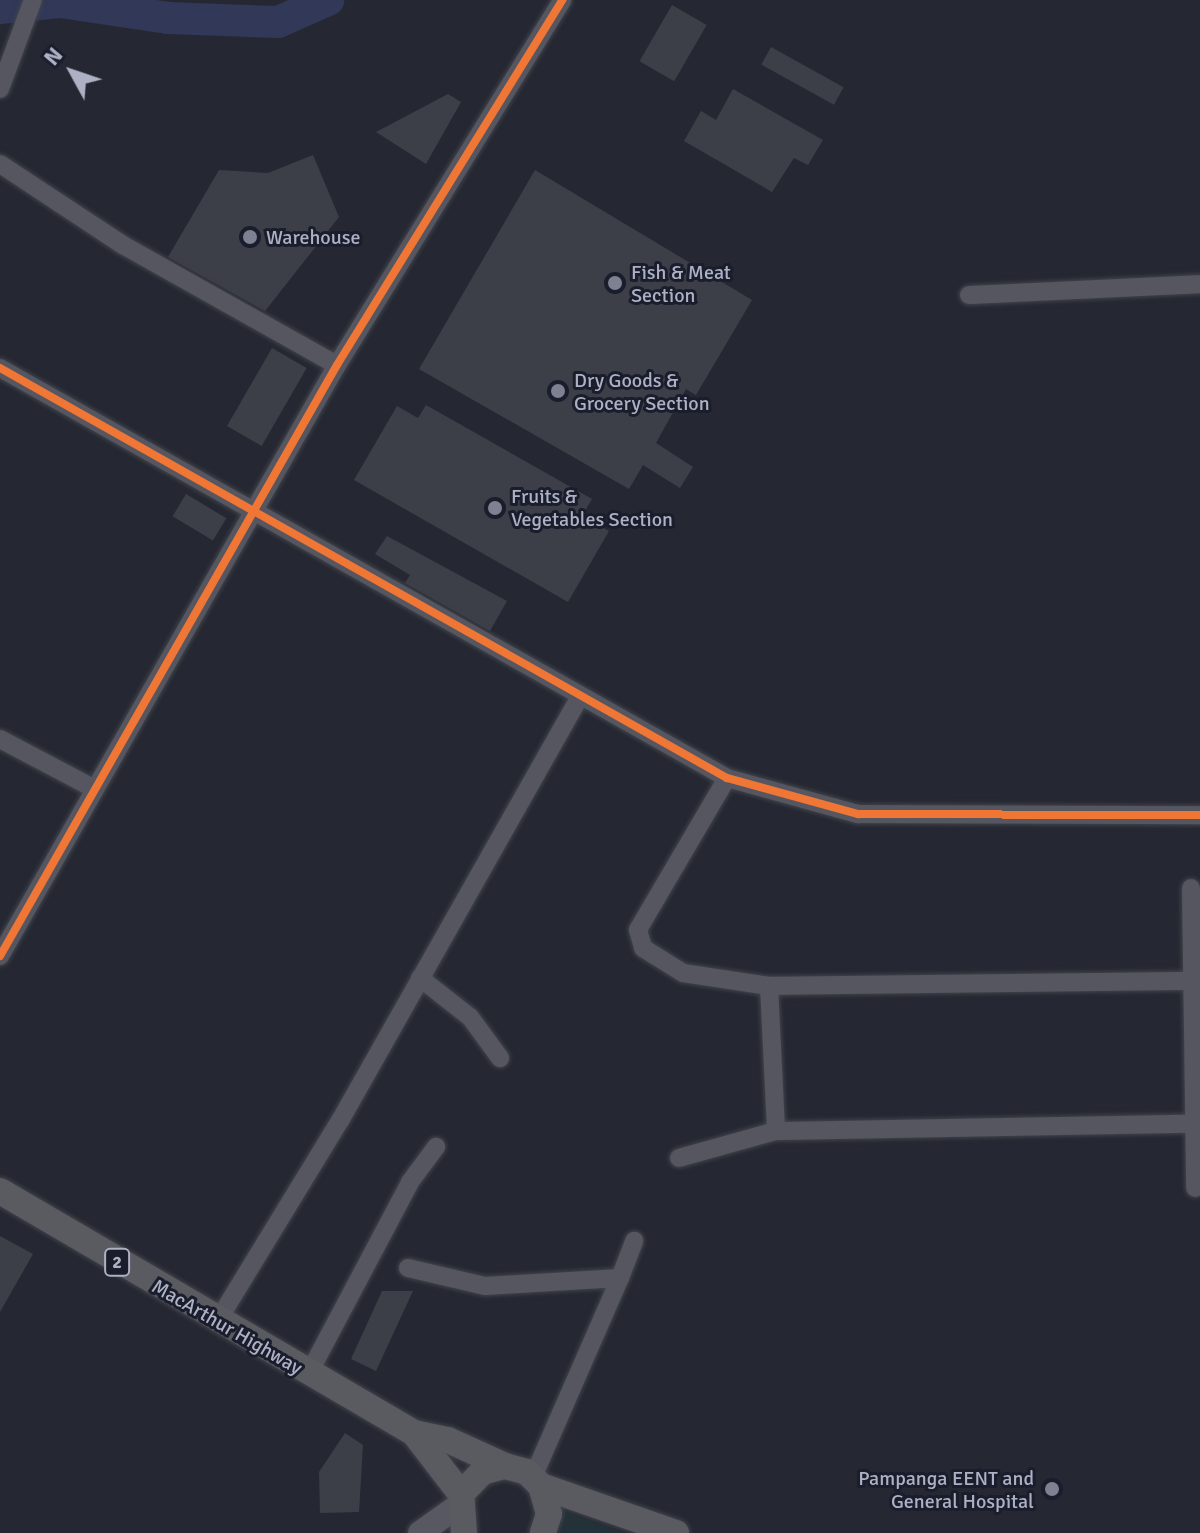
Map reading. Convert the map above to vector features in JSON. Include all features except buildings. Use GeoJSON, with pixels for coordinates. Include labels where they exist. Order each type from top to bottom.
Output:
{"type":"FeatureCollection","features":[{"type":"Feature","properties":{"kind":"highway","name":"MacArthur Highway"},"geometry":{"type":"LineString","coordinates":[[0,1191],[217,1322],[414,1433],[448,1440],[537,1481],[676,1533]]}},
{"type":"Feature","properties":{"kind":"highway","name":"MacArthur Highway"},"geometry":{"type":"LineString","coordinates":[[414,1433],[460,1500],[464,1533]]}},
{"type":"Feature","properties":{"kind":"highway"},"geometry":{"type":"LineString","coordinates":[[460,1500],[482,1472],[505,1466]]}},
{"type":"Feature","properties":{"kind":"highway"},"geometry":{"type":"LineString","coordinates":[[537,1481],[549,1514],[543,1533]]}},
{"type":"Feature","properties":{"kind":"main road"},"geometry":{"type":"LineString","coordinates":[[420,1533],[460,1500]]}},
{"type":"Feature","properties":{"kind":"street"},"geometry":{"type":"LineString","coordinates":[[0,89],[33,0]]}},
{"type":"Feature","properties":{"kind":"street"},"geometry":{"type":"LineString","coordinates":[[0,956],[93,788],[255,515],[337,365],[562,0]]}},
{"type":"Feature","properties":{"kind":"street"},"geometry":{"type":"LineString","coordinates":[[0,164],[123,245],[337,365]]}},
{"type":"Feature","properties":{"kind":"street"},"geometry":{"type":"LineString","coordinates":[[969,295],[1200,284]]}},
{"type":"Feature","properties":{"kind":"street"},"geometry":{"type":"LineString","coordinates":[[0,368],[579,698],[727,778],[858,814],[1200,815]]}},
{"type":"Feature","properties":{"kind":"street"},"geometry":{"type":"LineString","coordinates":[[217,1322],[420,978],[579,698]]}},
{"type":"Feature","properties":{"kind":"street"},"geometry":{"type":"LineString","coordinates":[[0,739],[93,788]]}},
{"type":"Feature","properties":{"kind":"street"},"geometry":{"type":"LineString","coordinates":[[727,778],[637,940],[683,973],[769,986],[1192,981]]}},
{"type":"Feature","properties":{"kind":"street"},"geometry":{"type":"LineString","coordinates":[[1191,888],[1191,1124],[1195,1188]]}},
{"type":"Feature","properties":{"kind":"street"},"geometry":{"type":"LineString","coordinates":[[420,978],[470,1017],[500,1058]]}},
{"type":"Feature","properties":{"kind":"street"},"geometry":{"type":"LineString","coordinates":[[769,986],[776,1131]]}},
{"type":"Feature","properties":{"kind":"street"},"geometry":{"type":"LineString","coordinates":[[679,1158],[776,1131],[1191,1124]]}},
{"type":"Feature","properties":{"kind":"street"},"geometry":{"type":"LineString","coordinates":[[308,1375],[410,1182],[436,1147]]}},
{"type":"Feature","properties":{"kind":"street"},"geometry":{"type":"LineString","coordinates":[[537,1481],[634,1241]]}},
{"type":"Feature","properties":{"kind":"street"},"geometry":{"type":"LineString","coordinates":[[408,1268],[485,1286],[620,1278]]}},
{"type":"Feature","properties":{"kind":"shaded area"},"geometry":{"type":"Polygon","coordinates":[[[562,1511],[624,1533],[558,1533],[562,1511]]]}},
{"type":"Feature","properties":{"kind":"waterway"},"geometry":{"type":"LineString","coordinates":[[0,8],[60,2],[168,18],[278,22],[328,0]]}},
{"type":"Feature","properties":{"kind":"cycle path"},"geometry":{"type":"LineString","coordinates":[[0,956],[337,365],[562,0]]}},
{"type":"Feature","properties":{"kind":"cycle path"},"geometry":{"type":"LineString","coordinates":[[0,368],[727,778],[858,814],[1200,815]]}},
{"type":"Feature","properties":{"kind":"place","name":"Warehouse"},"geometry":{"type":"Point","coordinates":[250,237]}},
{"type":"Feature","properties":{"kind":"place","name":"Fish & Meat Section"},"geometry":{"type":"Point","coordinates":[615,283]}},
{"type":"Feature","properties":{"kind":"place","name":"Dry Goods & Grocery Section"},"geometry":{"type":"Point","coordinates":[558,391]}},
{"type":"Feature","properties":{"kind":"place","name":"Fruits & Vegetables Section"},"geometry":{"type":"Point","coordinates":[495,508]}},
{"type":"Feature","properties":{"kind":"place","name":"Pampanga EENT and General Hospital"},"geometry":{"type":"Point","coordinates":[1052,1489]}}]}
